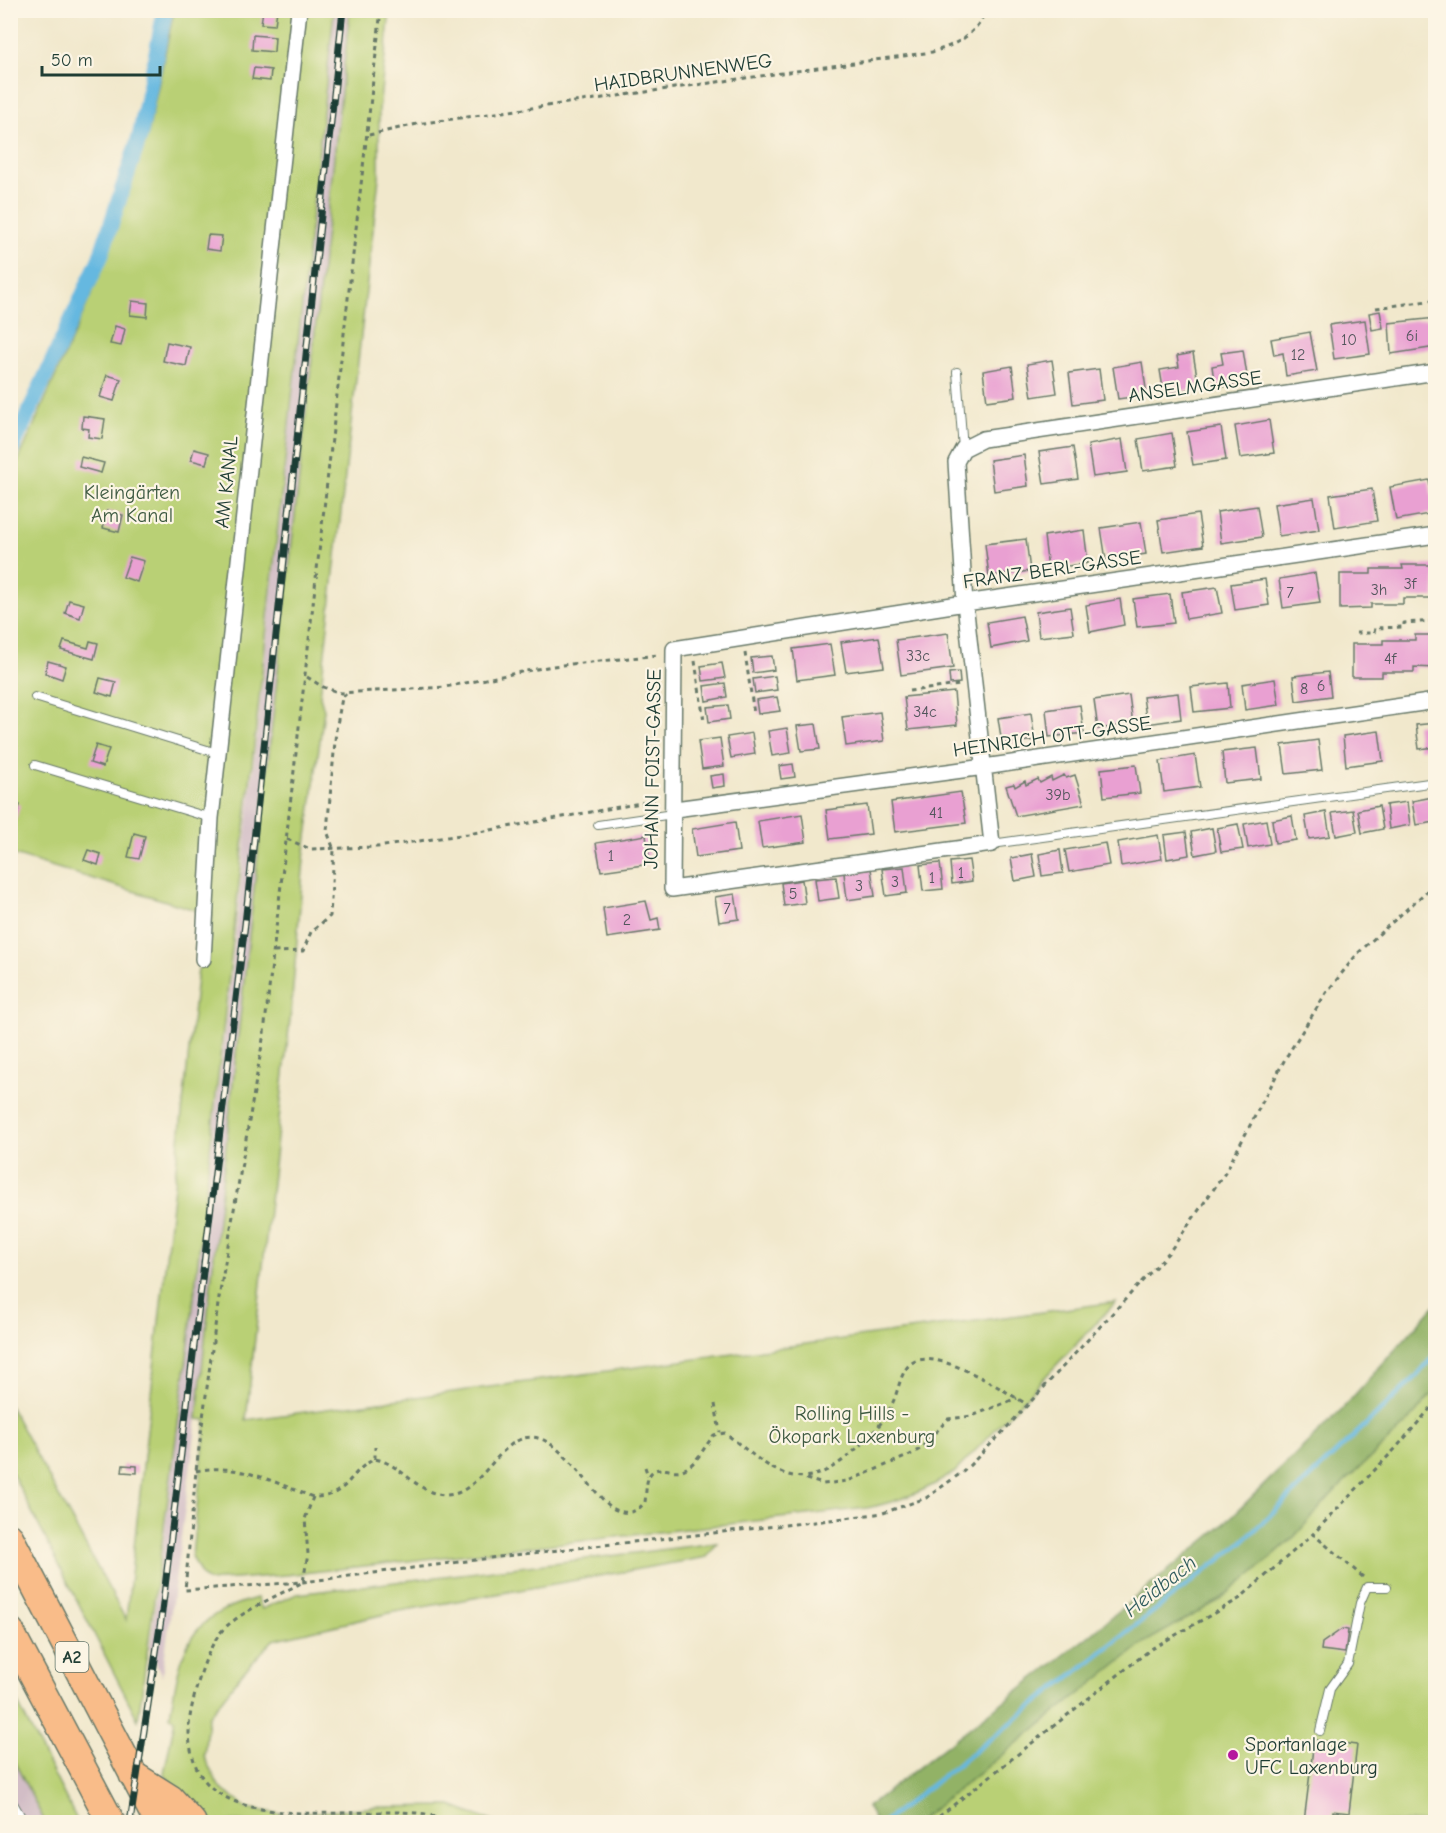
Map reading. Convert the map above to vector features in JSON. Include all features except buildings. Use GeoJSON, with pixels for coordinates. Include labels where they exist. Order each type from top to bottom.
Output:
{"type":"FeatureCollection","features":[{"type":"Feature","properties":{"kind":"highway","name":"A2"},"geometry":{"type":"LineString","coordinates":[[10,1538],[158,1822]]}},
{"type":"Feature","properties":{"kind":"highway","name":"A2"},"geometry":{"type":"LineString","coordinates":[[10,1630],[111,1822]]}},
{"type":"Feature","properties":{"kind":"highway"},"geometry":{"type":"LineString","coordinates":[[133,1775],[171,1799],[192,1822]]}},
{"type":"Feature","properties":{"kind":"street","name":"AM KANAL"},"geometry":{"type":"LineString","coordinates":[[203,959],[210,818],[299,10]]}},
{"type":"Feature","properties":{"kind":"street","name":"ANSELMGASSE"},"geometry":{"type":"LineString","coordinates":[[963,449],[983,439],[995,437],[1436,372]]}},
{"type":"Feature","properties":{"kind":"street"},"geometry":{"type":"LineString","coordinates":[[963,449],[957,462],[965,603],[976,684],[992,844]]}},
{"type":"Feature","properties":{"kind":"street","name":"FRANZ BERL-GASSE"},"geometry":{"type":"LineString","coordinates":[[674,649],[965,603],[1436,535]]}},
{"type":"Feature","properties":{"kind":"street","name":"JOHANN FOIST-GASSE"},"geometry":{"type":"LineString","coordinates":[[674,649],[672,889],[992,844]]}},
{"type":"Feature","properties":{"kind":"street","name":"HEINRICH OTT-GASSE"},"geometry":{"type":"LineString","coordinates":[[674,807],[984,767],[1436,701]]}},
{"type":"Feature","properties":{"kind":"lane"},"geometry":{"type":"LineString","coordinates":[[957,372],[963,449]]}},
{"type":"Feature","properties":{"kind":"lane"},"geometry":{"type":"LineString","coordinates":[[35,697],[217,753]]}},
{"type":"Feature","properties":{"kind":"lane"},"geometry":{"type":"LineString","coordinates":[[35,765],[210,818]]}},
{"type":"Feature","properties":{"kind":"lane"},"geometry":{"type":"LineString","coordinates":[[992,844],[1436,782]]}},
{"type":"Feature","properties":{"kind":"lane"},"geometry":{"type":"LineString","coordinates":[[598,825],[674,807]]}},
{"type":"Feature","properties":{"kind":"lane"},"geometry":{"type":"LineString","coordinates":[[1320,1731],[1330,1689],[1348,1664],[1360,1603],[1367,1587],[1387,1587]]}},
{"type":"Feature","properties":{"kind":"lane"},"geometry":{"type":"LineString","coordinates":[[10,1798],[24,1822]]}},
{"type":"Feature","properties":{"kind":"path"},"geometry":{"type":"LineString","coordinates":[[381,10],[369,135],[264,1033],[218,1304],[196,1471],[185,1590],[303,1582],[513,1555],[832,1520],[899,1509],[926,1498],[964,1471],[1170,1251],[1212,1195],[1285,1059],[1326,993],[1358,952],[1436,883]]}},
{"type":"Feature","properties":{"kind":"path","name":"HAIDBRUNNENWEG"},"geometry":{"type":"LineString","coordinates":[[369,135],[417,124],[932,52],[965,38],[973,31],[986,10]]}},
{"type":"Feature","properties":{"kind":"path"},"geometry":{"type":"LineString","coordinates":[[1376,308],[1436,300]]}},
{"type":"Feature","properties":{"kind":"path"},"geometry":{"type":"LineString","coordinates":[[1356,633],[1374,633],[1375,628],[1404,627],[1404,623],[1436,621]]}},
{"type":"Feature","properties":{"kind":"path"},"geometry":{"type":"LineString","coordinates":[[743,638],[753,714]]}},
{"type":"Feature","properties":{"kind":"path"},"geometry":{"type":"LineString","coordinates":[[696,645],[695,666],[704,721]]}},
{"type":"Feature","properties":{"kind":"path"},"geometry":{"type":"LineString","coordinates":[[307,677],[322,687],[348,692],[445,687],[552,666],[662,654],[674,649]]}},
{"type":"Feature","properties":{"kind":"path"},"geometry":{"type":"LineString","coordinates":[[909,691],[976,684]]}},
{"type":"Feature","properties":{"kind":"path"},"geometry":{"type":"LineString","coordinates":[[274,952],[303,951],[311,932],[330,916],[334,850],[327,831],[331,774],[340,707],[348,692]]}},
{"type":"Feature","properties":{"kind":"path"},"geometry":{"type":"LineString","coordinates":[[287,838],[310,849],[334,850],[674,807]]}},
{"type":"Feature","properties":{"kind":"path"},"geometry":{"type":"LineString","coordinates":[[801,1478],[814,1476],[835,1466],[878,1428],[894,1401],[904,1371],[918,1360],[940,1361],[979,1377],[1028,1405]]}},
{"type":"Feature","properties":{"kind":"path"},"geometry":{"type":"LineString","coordinates":[[648,1476],[660,1469],[682,1470],[690,1465],[714,1435],[720,1432],[726,1433],[767,1467],[823,1484],[848,1481],[914,1452],[948,1419],[972,1416],[1017,1398]]}},
{"type":"Feature","properties":{"kind":"path"},"geometry":{"type":"LineString","coordinates":[[932,1822],[1150,1649],[1239,1599],[1312,1534],[1395,1449],[1436,1402]]}},
{"type":"Feature","properties":{"kind":"path"},"geometry":{"type":"LineString","coordinates":[[715,1404],[720,1432]]}},
{"type":"Feature","properties":{"kind":"path"},"geometry":{"type":"LineString","coordinates":[[196,1471],[210,1468],[242,1471],[313,1497],[331,1496],[340,1491],[364,1464],[375,1459],[395,1466],[429,1492],[447,1495],[463,1492],[476,1482],[515,1441],[530,1437],[539,1439],[562,1454],[603,1500],[621,1513],[632,1513],[645,1502],[648,1476],[645,1467]]}},
{"type":"Feature","properties":{"kind":"path"},"geometry":{"type":"LineString","coordinates":[[375,1447],[375,1459]]}},
{"type":"Feature","properties":{"kind":"path"},"geometry":{"type":"LineString","coordinates":[[303,1582],[308,1554],[305,1519],[313,1497]]}},
{"type":"Feature","properties":{"kind":"path"},"geometry":{"type":"LineString","coordinates":[[1312,1534],[1366,1579],[1367,1587]]}},
{"type":"Feature","properties":{"kind":"path"},"geometry":{"type":"LineString","coordinates":[[240,1810],[231,1806],[203,1784],[191,1755],[188,1730],[198,1680],[208,1655],[226,1626],[303,1582]]}},
{"type":"Feature","properties":{"kind":"path"},"geometry":{"type":"LineString","coordinates":[[317,1819],[364,1814],[417,1813],[457,1822]]}},
{"type":"Feature","properties":{"kind":"shaded area"},"geometry":{"type":"Polygon","coordinates":[[[334,11],[350,11],[197,1419],[162,1677],[150,1648],[190,1334],[228,1004],[334,11]]]}},
{"type":"Feature","properties":{"kind":"shaded area"},"geometry":{"type":"Polygon","coordinates":[[[11,1755],[45,1822],[11,1822],[11,1755]]]}},
{"type":"Feature","properties":{"kind":"green space","name":"Kleingärten Am Kanal"},"geometry":{"type":"Polygon","coordinates":[[[174,11],[334,11],[190,1334],[138,1720],[11,1471],[10,1406],[126,1620],[198,969],[207,962],[212,915],[11,854],[11,477],[107,259],[148,134],[174,11]]]}},
{"type":"Feature","properties":{"kind":"green space","name":"Rolling Hills - Ökopark Laxenburg"},"geometry":{"type":"Polygon","coordinates":[[[350,11],[390,11],[379,110],[379,177],[320,696],[324,710],[304,859],[291,1010],[246,1420],[1116,1302],[955,1472],[934,1485],[891,1502],[867,1508],[286,1575],[209,1581],[202,1577],[192,1556],[206,1420],[197,1419],[206,1330],[350,11]]]}},
{"type":"Feature","properties":{"kind":"green space"},"geometry":{"type":"Polygon","coordinates":[[[1435,1305],[1435,1390],[1408,1422],[1330,1496],[1294,1537],[1216,1602],[1145,1642],[917,1822],[872,1822],[875,1820],[867,1807],[1086,1638],[1222,1526],[1343,1408],[1435,1305]]]}},
{"type":"Feature","properties":{"kind":"green space","name":"Sportanlage UFC Laxenburg"},"geometry":{"type":"Polygon","coordinates":[[[1435,1390],[1435,1822],[917,1822],[1145,1642],[1216,1602],[1253,1573],[1294,1537],[1330,1496],[1408,1422],[1435,1390]]]}},
{"type":"Feature","properties":{"kind":"green space"},"geometry":{"type":"Polygon","coordinates":[[[717,1543],[707,1557],[394,1612],[273,1640],[239,1677],[208,1717],[204,1757],[220,1788],[247,1808],[286,1815],[375,1807],[451,1806],[494,1822],[207,1822],[193,1812],[164,1773],[175,1719],[170,1716],[178,1672],[184,1654],[191,1639],[201,1626],[215,1615],[233,1606],[257,1598],[262,1609],[297,1594],[717,1543]]]}},
{"type":"Feature","properties":{"kind":"green space"},"geometry":{"type":"Polygon","coordinates":[[[10,1688],[78,1822],[45,1822],[11,1755],[10,1688]]]}},
{"type":"Feature","properties":{"kind":"waterway"},"geometry":{"type":"LineString","coordinates":[[10,453],[100,258],[140,135],[165,10]]}},
{"type":"Feature","properties":{"kind":"waterway","name":"Heidbach"},"geometry":{"type":"LineString","coordinates":[[884,1822],[1241,1543],[1415,1378],[1436,1353]]}},
{"type":"Feature","properties":{"kind":"railway"},"geometry":{"type":"LineString","coordinates":[[130,1822],[161,1620],[245,924],[343,10]]}},
{"type":"Feature","properties":{"kind":"place","name":"Sportanlage UFC Laxenburg"},"geometry":{"type":"Point","coordinates":[1233,1755]}}]}
